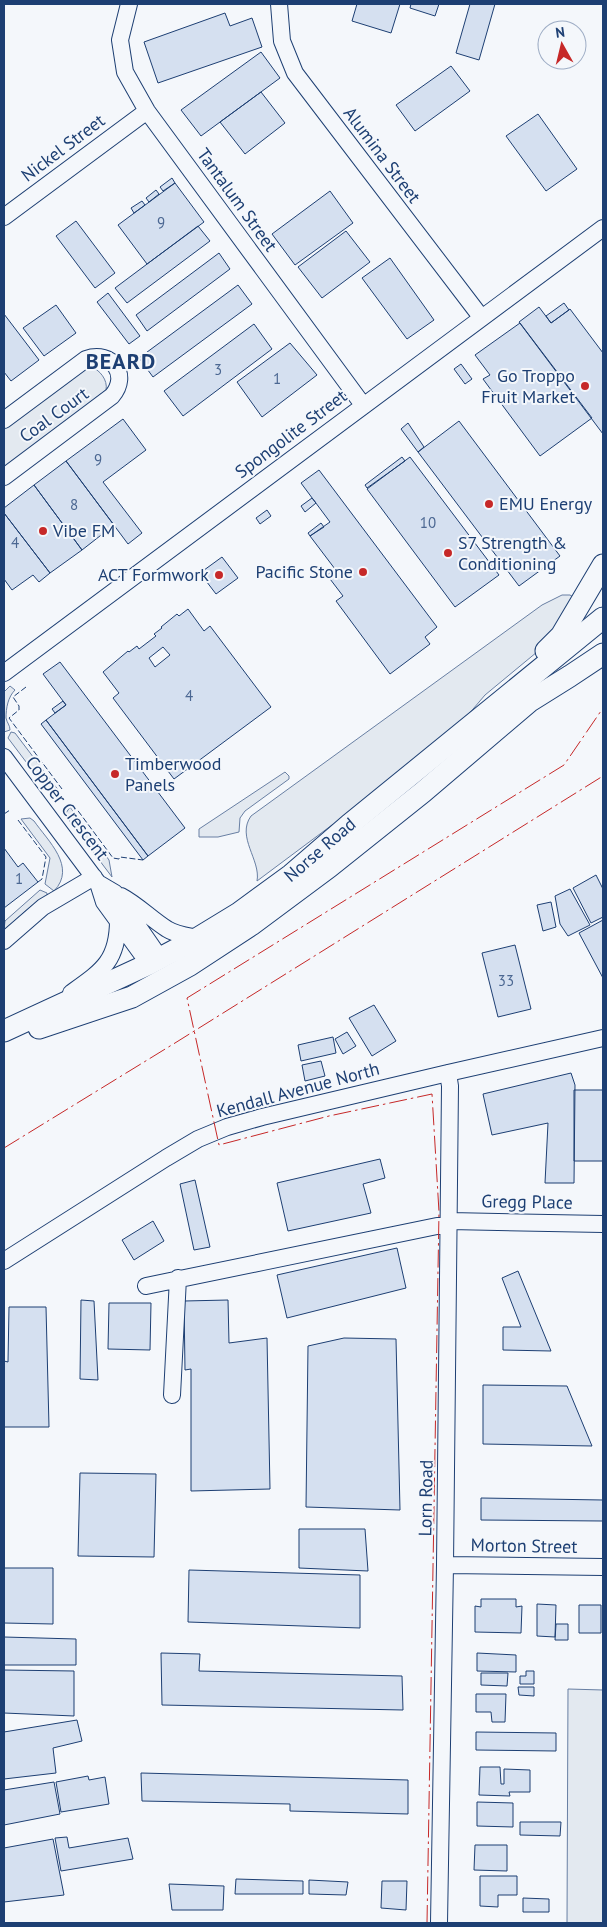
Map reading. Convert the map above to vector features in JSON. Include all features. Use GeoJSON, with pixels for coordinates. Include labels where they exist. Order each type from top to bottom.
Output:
{"type":"FeatureCollection","features":[{"type":"Feature","properties":{"kind":"main road"},"geometry":{"type":"LineString","coordinates":[[467,730],[489,698],[561,636],[603,565]]}},
{"type":"Feature","properties":{"kind":"main road","name":"Norse Road"},"geometry":{"type":"LineString","coordinates":[[4,1040],[132,997],[198,938],[291,875],[349,825],[603,618]]}},
{"type":"Feature","properties":{"kind":"main road"},"geometry":{"type":"LineString","coordinates":[[530,701],[603,641]]}},
{"type":"Feature","properties":{"kind":"main road","name":"Norse Road"},"geometry":{"type":"LineString","coordinates":[[4,1031],[38,1015],[160,970],[250,925],[299,890],[423,792],[530,701],[603,654]]}},
{"type":"Feature","properties":{"kind":"street","name":"Tantalum Street"},"geometry":{"type":"LineString","coordinates":[[129,4],[120,40],[125,72],[147,110],[362,405]]}},
{"type":"Feature","properties":{"kind":"street","name":"Alumina Street"},"geometry":{"type":"LineString","coordinates":[[279,4],[282,41],[295,73],[481,318]]}},
{"type":"Feature","properties":{"kind":"street","name":"Nickel Street"},"geometry":{"type":"LineString","coordinates":[[4,217],[147,110]]}},
{"type":"Feature","properties":{"kind":"street","name":"Spongolite Street"},"geometry":{"type":"LineString","coordinates":[[4,673],[362,405],[603,228]]}},
{"type":"Feature","properties":{"kind":"street","name":"Coal Court"},"geometry":{"type":"LineString","coordinates":[[4,420],[86,359],[96,356],[106,358],[118,370],[120,383],[112,396],[4,477]]}},
{"type":"Feature","properties":{"kind":"street","name":"Copper Crescent"},"geometry":{"type":"LineString","coordinates":[[4,757],[96,880],[104,902],[160,970]]}},
{"type":"Feature","properties":{"kind":"street","name":"Copper Crescent"},"geometry":{"type":"LineString","coordinates":[[96,880],[115,893],[160,970]]}},
{"type":"Feature","properties":{"kind":"street"},"geometry":{"type":"LineString","coordinates":[[4,941],[43,908],[96,880]]}},
{"type":"Feature","properties":{"kind":"street"},"geometry":{"type":"LineString","coordinates":[[115,893],[135,904],[167,929],[198,938]]}},
{"type":"Feature","properties":{"kind":"street"},"geometry":{"type":"LineString","coordinates":[[38,1015],[101,970],[115,948],[118,920]]}},
{"type":"Feature","properties":{"kind":"street","name":"Kendall Avenue North"},"geometry":{"type":"LineString","coordinates":[[4,1262],[166,1158],[198,1139],[227,1126],[262,1116],[603,1038]]}},
{"type":"Feature","properties":{"kind":"street","name":"Lorn Road"},"geometry":{"type":"LineString","coordinates":[[439,1923],[450,1223],[450,1086],[448,1073]]}},
{"type":"Feature","properties":{"kind":"street","name":"Gregg Place"},"geometry":{"type":"LineString","coordinates":[[146,1286],[450,1223],[603,1224]]}},
{"type":"Feature","properties":{"kind":"street"},"geometry":{"type":"LineString","coordinates":[[172,1395],[178,1278]]}},
{"type":"Feature","properties":{"kind":"street","name":"Morton Street"},"geometry":{"type":"LineString","coordinates":[[445,1565],[603,1567]]}},
{"type":"Feature","properties":{"kind":"shaded area"},"geometry":{"type":"Polygon","coordinates":[[[90,366],[102,376],[106,383],[106,390],[4,469],[4,428],[84,368],[90,366]]]}},
{"type":"Feature","properties":{"kind":"shaded area"},"geometry":{"type":"Polygon","coordinates":[[[562,595],[570,595],[575,598],[537,652],[485,695],[462,722],[335,825],[332,825],[257,881],[256,865],[246,832],[251,816],[542,605],[562,595]]]}},
{"type":"Feature","properties":{"kind":"shaded area"},"geometry":{"type":"Polygon","coordinates":[[[10,686],[15,690],[9,699],[6,710],[6,718],[10,730],[4,732],[4,692],[10,686]]]}},
{"type":"Feature","properties":{"kind":"shaded area"},"geometry":{"type":"Polygon","coordinates":[[[11,732],[15,733],[59,791],[51,794],[48,791],[8,738],[11,732]]]}},
{"type":"Feature","properties":{"kind":"shaded area"},"geometry":{"type":"Polygon","coordinates":[[[285,772],[289,779],[245,811],[240,818],[239,832],[218,837],[199,837],[199,829],[285,772]]]}},
{"type":"Feature","properties":{"kind":"shaded area"},"geometry":{"type":"Polygon","coordinates":[[[70,807],[109,860],[112,877],[66,816],[70,807]]]}},
{"type":"Feature","properties":{"kind":"shaded area"},"geometry":{"type":"Polygon","coordinates":[[[30,818],[58,854],[63,873],[54,891],[45,884],[50,858],[21,819],[30,818]]]}},
{"type":"Feature","properties":{"kind":"shaded area"},"geometry":{"type":"Polygon","coordinates":[[[40,890],[47,893],[47,896],[29,908],[4,930],[5,921],[40,890]]]}},
{"type":"Feature","properties":{"kind":"shaded area"},"geometry":{"type":"Polygon","coordinates":[[[568,1689],[603,1690],[603,1923],[567,1923],[568,1689]]]}},
{"type":"Feature","properties":{"kind":"building"},"geometry":{"type":"Polygon","coordinates":[[[357,4],[400,4],[391,33],[352,21],[357,4]]]}},
{"type":"Feature","properties":{"kind":"building"},"geometry":{"type":"Polygon","coordinates":[[[411,4],[439,4],[435,16],[410,8],[411,4]]]}},
{"type":"Feature","properties":{"kind":"building"},"geometry":{"type":"Polygon","coordinates":[[[470,4],[495,4],[479,60],[456,53],[470,4]]]}},
{"type":"Feature","properties":{"kind":"building"},"geometry":{"type":"Polygon","coordinates":[[[225,13],[230,26],[252,18],[262,47],[158,83],[144,42],[225,13]]]}},
{"type":"Feature","properties":{"kind":"building"},"geometry":{"type":"Polygon","coordinates":[[[261,52],[280,78],[201,136],[181,110],[261,52]]]}},
{"type":"Feature","properties":{"kind":"building"},"geometry":{"type":"Polygon","coordinates":[[[451,66],[470,91],[415,131],[396,105],[451,66]]]}},
{"type":"Feature","properties":{"kind":"building"},"geometry":{"type":"Polygon","coordinates":[[[261,92],[285,123],[245,154],[220,122],[261,92]]]}},
{"type":"Feature","properties":{"kind":"building"},"geometry":{"type":"Polygon","coordinates":[[[538,114],[577,169],[546,191],[506,136],[538,114]]]}},
{"type":"Feature","properties":{"kind":"building"},"geometry":{"type":"Polygon","coordinates":[[[172,178],[175,183],[163,191],[160,187],[172,178]]]}},
{"type":"Feature","properties":{"kind":"building"},"geometry":{"type":"Polygon","coordinates":[[[175,183],[204,222],[147,264],[118,225],[175,183]]]}},
{"type":"Feature","properties":{"kind":"building"},"geometry":{"type":"Polygon","coordinates":[[[156,190],[159,194],[149,202],[146,198],[156,190]]]}},
{"type":"Feature","properties":{"kind":"building"},"geometry":{"type":"Polygon","coordinates":[[[330,191],[353,223],[295,265],[272,234],[330,191]]]}},
{"type":"Feature","properties":{"kind":"building"},"geometry":{"type":"Polygon","coordinates":[[[142,201],[145,205],[134,213],[131,208],[142,201]]]}},
{"type":"Feature","properties":{"kind":"building"},"geometry":{"type":"Polygon","coordinates":[[[76,221],[115,273],[95,288],[56,236],[76,221]]]}},
{"type":"Feature","properties":{"kind":"building"},"geometry":{"type":"Polygon","coordinates":[[[198,226],[210,241],[127,303],[115,288],[198,226]]]}},
{"type":"Feature","properties":{"kind":"building"},"geometry":{"type":"Polygon","coordinates":[[[346,231],[370,262],[322,298],[298,267],[346,231]]]}},
{"type":"Feature","properties":{"kind":"building"},"geometry":{"type":"Polygon","coordinates":[[[219,253],[230,269],[147,331],[136,315],[219,253]]]}},
{"type":"Feature","properties":{"kind":"building"},"geometry":{"type":"Polygon","coordinates":[[[390,258],[434,320],[407,339],[362,278],[390,258]]]}},
{"type":"Feature","properties":{"kind":"building"},"geometry":{"type":"Polygon","coordinates":[[[238,285],[252,304],[153,377],[139,358],[238,285]]]}},
{"type":"Feature","properties":{"kind":"building"},"geometry":{"type":"Polygon","coordinates":[[[108,293],[140,336],[129,344],[97,302],[108,293]]]}},
{"type":"Feature","properties":{"kind":"building"},"geometry":{"type":"Polygon","coordinates":[[[564,303],[569,310],[551,323],[546,316],[564,303]]]}},
{"type":"Feature","properties":{"kind":"building"},"geometry":{"type":"Polygon","coordinates":[[[56,305],[76,333],[44,356],[23,328],[56,305]]]}},
{"type":"Feature","properties":{"kind":"building","name":"Go Troppo Fruit Market"},"geometry":{"type":"Polygon","coordinates":[[[539,307],[551,323],[570,309],[603,353],[603,434],[519,322],[539,307]]]}},
{"type":"Feature","properties":{"kind":"building"},"geometry":{"type":"Polygon","coordinates":[[[4,314],[39,360],[11,381],[4,372],[4,314]]]}},
{"type":"Feature","properties":{"kind":"building"},"geometry":{"type":"Polygon","coordinates":[[[520,323],[592,418],[540,456],[483,379],[490,375],[475,355],[520,323]]]}},
{"type":"Feature","properties":{"kind":"building"},"geometry":{"type":"Polygon","coordinates":[[[254,324],[272,349],[183,416],[164,391],[254,324]]]}},
{"type":"Feature","properties":{"kind":"building"},"geometry":{"type":"Polygon","coordinates":[[[290,343],[317,375],[262,417],[237,382],[290,343]]]}},
{"type":"Feature","properties":{"kind":"building"},"geometry":{"type":"Polygon","coordinates":[[[461,364],[472,379],[465,384],[454,369],[461,364]]]}},
{"type":"Feature","properties":{"kind":"building"},"geometry":{"type":"Polygon","coordinates":[[[123,419],[146,450],[103,482],[142,533],[128,544],[66,461],[123,419]]]}},
{"type":"Feature","properties":{"kind":"building","name":"EMU Energy"},"geometry":{"type":"Polygon","coordinates":[[[459,421],[560,556],[519,586],[418,452],[459,421]]]}},
{"type":"Feature","properties":{"kind":"building"},"geometry":{"type":"Polygon","coordinates":[[[408,423],[424,447],[418,452],[401,429],[408,423]]]}},
{"type":"Feature","properties":{"kind":"building"},"geometry":{"type":"Polygon","coordinates":[[[402,457],[405,461],[367,488],[365,485],[402,457]]]}},
{"type":"Feature","properties":{"kind":"building"},"geometry":{"type":"Polygon","coordinates":[[[410,457],[499,575],[455,607],[367,489],[410,457]]]}},
{"type":"Feature","properties":{"kind":"building"},"geometry":{"type":"Polygon","coordinates":[[[66,461],[114,525],[82,550],[34,485],[66,461]]]}},
{"type":"Feature","properties":{"kind":"building","name":"Pacific Stone"},"geometry":{"type":"Polygon","coordinates":[[[319,470],[437,627],[425,637],[430,644],[390,674],[336,601],[343,596],[327,575],[335,569],[310,536],[330,522],[301,483],[319,470]]]}},
{"type":"Feature","properties":{"kind":"building","name":"Vibe FM"},"geometry":{"type":"Polygon","coordinates":[[[34,485],[82,550],[50,573],[4,513],[4,508],[34,485]]]}},
{"type":"Feature","properties":{"kind":"building"},"geometry":{"type":"Polygon","coordinates":[[[312,498],[316,503],[305,512],[301,506],[312,498]]]}},
{"type":"Feature","properties":{"kind":"building"},"geometry":{"type":"Polygon","coordinates":[[[267,510],[271,516],[260,524],[256,518],[267,510]]]}},
{"type":"Feature","properties":{"kind":"building"},"geometry":{"type":"Polygon","coordinates":[[[4,513],[50,573],[39,582],[33,575],[12,590],[4,579],[4,513]]]}},
{"type":"Feature","properties":{"kind":"building"},"geometry":{"type":"Polygon","coordinates":[[[321,523],[324,527],[310,536],[308,533],[321,523]]]}},
{"type":"Feature","properties":{"kind":"building","name":"ACT Formwork"},"geometry":{"type":"Polygon","coordinates":[[[222,557],[238,578],[216,594],[200,573],[222,557]]]}},
{"type":"Feature","properties":{"kind":"building"},"geometry":{"type":"Polygon","coordinates":[[[188,609],[204,631],[210,626],[271,707],[174,779],[113,698],[119,693],[103,672],[128,651],[137,646],[139,649],[156,636],[154,634],[161,627],[177,614],[179,616],[188,609]],[[163,647],[149,658],[155,667],[170,655],[163,647]]]}},
{"type":"Feature","properties":{"kind":"building","name":"Timberwood Panels"},"geometry":{"type":"Polygon","coordinates":[[[60,662],[185,828],[148,856],[46,720],[66,705],[43,674],[60,662]]]}},
{"type":"Feature","properties":{"kind":"building"},"geometry":{"type":"Polygon","coordinates":[[[63,701],[66,705],[55,713],[52,709],[63,701]]]}},
{"type":"Feature","properties":{"kind":"building"},"geometry":{"type":"Polygon","coordinates":[[[46,720],[148,856],[143,860],[41,724],[46,720]]]}},
{"type":"Feature","properties":{"kind":"building"},"geometry":{"type":"Polygon","coordinates":[[[4,848],[18,867],[23,863],[38,882],[4,908],[4,848]]]}},
{"type":"Feature","properties":{"kind":"building"},"geometry":{"type":"Polygon","coordinates":[[[596,875],[603,889],[603,917],[591,923],[573,888],[596,875]]]}},
{"type":"Feature","properties":{"kind":"building"},"geometry":{"type":"Polygon","coordinates":[[[570,889],[590,925],[568,936],[560,924],[555,896],[570,889]]]}},
{"type":"Feature","properties":{"kind":"building"},"geometry":{"type":"Polygon","coordinates":[[[551,902],[556,927],[543,931],[537,905],[551,902]]]}},
{"type":"Feature","properties":{"kind":"building"},"geometry":{"type":"Polygon","coordinates":[[[603,920],[603,978],[579,933],[603,920]]]}},
{"type":"Feature","properties":{"kind":"building"},"geometry":{"type":"Polygon","coordinates":[[[515,945],[531,1009],[498,1017],[482,953],[515,945]]]}},
{"type":"Feature","properties":{"kind":"building"},"geometry":{"type":"Polygon","coordinates":[[[374,1005],[396,1041],[372,1056],[349,1018],[374,1005]]]}},
{"type":"Feature","properties":{"kind":"building"},"geometry":{"type":"Polygon","coordinates":[[[347,1032],[356,1046],[343,1054],[335,1039],[347,1032]]]}},
{"type":"Feature","properties":{"kind":"building"},"geometry":{"type":"Polygon","coordinates":[[[333,1037],[336,1053],[301,1061],[298,1045],[333,1037]]]}},
{"type":"Feature","properties":{"kind":"building"},"geometry":{"type":"Polygon","coordinates":[[[321,1061],[325,1076],[305,1081],[302,1065],[321,1061]]]}},
{"type":"Feature","properties":{"kind":"building"},"geometry":{"type":"Polygon","coordinates":[[[571,1073],[575,1085],[574,1183],[545,1183],[548,1123],[492,1135],[483,1094],[571,1073]]]}},
{"type":"Feature","properties":{"kind":"building"},"geometry":{"type":"Polygon","coordinates":[[[574,1090],[603,1090],[603,1161],[574,1161],[574,1090]]]}},
{"type":"Feature","properties":{"kind":"building"},"geometry":{"type":"Polygon","coordinates":[[[380,1159],[385,1178],[363,1184],[371,1213],[288,1231],[277,1183],[380,1159]]]}},
{"type":"Feature","properties":{"kind":"building"},"geometry":{"type":"Polygon","coordinates":[[[195,1180],[210,1247],[194,1250],[180,1184],[195,1180]]]}},
{"type":"Feature","properties":{"kind":"building"},"geometry":{"type":"Polygon","coordinates":[[[153,1221],[164,1241],[134,1260],[122,1240],[153,1221]]]}},
{"type":"Feature","properties":{"kind":"building"},"geometry":{"type":"Polygon","coordinates":[[[397,1248],[406,1288],[287,1318],[277,1275],[397,1248]]]}},
{"type":"Feature","properties":{"kind":"building"},"geometry":{"type":"Polygon","coordinates":[[[518,1271],[551,1351],[503,1350],[503,1327],[521,1327],[502,1278],[518,1271]]]}},
{"type":"Feature","properties":{"kind":"building"},"geometry":{"type":"Polygon","coordinates":[[[81,1300],[94,1301],[98,1380],[80,1379],[81,1300]]]}},
{"type":"Feature","properties":{"kind":"building"},"geometry":{"type":"Polygon","coordinates":[[[228,1300],[229,1343],[267,1338],[270,1489],[191,1491],[191,1369],[185,1370],[184,1301],[228,1300]]]}},
{"type":"Feature","properties":{"kind":"building"},"geometry":{"type":"Polygon","coordinates":[[[109,1303],[151,1303],[150,1350],[108,1349],[109,1303]]]}},
{"type":"Feature","properties":{"kind":"building"},"geometry":{"type":"Polygon","coordinates":[[[9,1307],[46,1307],[49,1427],[4,1427],[4,1361],[8,1362],[9,1307]]]}},
{"type":"Feature","properties":{"kind":"building"},"geometry":{"type":"Polygon","coordinates":[[[344,1338],[396,1339],[400,1510],[306,1507],[308,1346],[344,1338]]]}},
{"type":"Feature","properties":{"kind":"building"},"geometry":{"type":"Polygon","coordinates":[[[483,1385],[567,1386],[592,1446],[483,1444],[483,1385]]]}},
{"type":"Feature","properties":{"kind":"building"},"geometry":{"type":"Polygon","coordinates":[[[80,1473],[156,1474],[154,1557],[78,1556],[80,1473]]]}},
{"type":"Feature","properties":{"kind":"building"},"geometry":{"type":"Polygon","coordinates":[[[481,1498],[603,1500],[603,1521],[481,1520],[481,1498]]]}},
{"type":"Feature","properties":{"kind":"building"},"geometry":{"type":"Polygon","coordinates":[[[299,1529],[365,1529],[368,1571],[299,1568],[299,1529]]]}},
{"type":"Feature","properties":{"kind":"building"},"geometry":{"type":"Polygon","coordinates":[[[4,1568],[53,1568],[53,1624],[4,1623],[4,1568]]]}},
{"type":"Feature","properties":{"kind":"building"},"geometry":{"type":"Polygon","coordinates":[[[189,1570],[360,1575],[360,1628],[188,1622],[189,1570]]]}},
{"type":"Feature","properties":{"kind":"building"},"geometry":{"type":"Polygon","coordinates":[[[481,1599],[516,1599],[516,1607],[522,1606],[521,1633],[475,1632],[475,1606],[481,1607],[481,1599]]]}},
{"type":"Feature","properties":{"kind":"building"},"geometry":{"type":"Polygon","coordinates":[[[537,1604],[556,1605],[555,1637],[537,1636],[537,1604]]]}},
{"type":"Feature","properties":{"kind":"building"},"geometry":{"type":"Polygon","coordinates":[[[579,1605],[601,1605],[601,1633],[579,1633],[579,1605]]]}},
{"type":"Feature","properties":{"kind":"building"},"geometry":{"type":"Polygon","coordinates":[[[556,1624],[568,1624],[568,1640],[555,1640],[556,1624]]]}},
{"type":"Feature","properties":{"kind":"building"},"geometry":{"type":"Polygon","coordinates":[[[4,1637],[76,1639],[76,1665],[4,1665],[4,1637]]]}},
{"type":"Feature","properties":{"kind":"building"},"geometry":{"type":"Polygon","coordinates":[[[161,1653],[200,1654],[199,1671],[402,1676],[403,1710],[162,1705],[161,1653]]]}},
{"type":"Feature","properties":{"kind":"building"},"geometry":{"type":"Polygon","coordinates":[[[477,1653],[516,1655],[516,1672],[477,1671],[477,1653]]]}},
{"type":"Feature","properties":{"kind":"building"},"geometry":{"type":"Polygon","coordinates":[[[4,1670],[74,1671],[74,1716],[4,1713],[4,1670]]]}},
{"type":"Feature","properties":{"kind":"building"},"geometry":{"type":"Polygon","coordinates":[[[526,1671],[534,1671],[534,1684],[520,1684],[520,1676],[526,1676],[526,1671]]]}},
{"type":"Feature","properties":{"kind":"building"},"geometry":{"type":"Polygon","coordinates":[[[481,1673],[508,1673],[507,1686],[481,1685],[481,1673]]]}},
{"type":"Feature","properties":{"kind":"building"},"geometry":{"type":"Polygon","coordinates":[[[518,1687],[534,1687],[534,1696],[519,1695],[518,1687]]]}},
{"type":"Feature","properties":{"kind":"building"},"geometry":{"type":"Polygon","coordinates":[[[476,1694],[506,1694],[505,1722],[492,1722],[491,1712],[476,1712],[476,1694]]]}},
{"type":"Feature","properties":{"kind":"building"},"geometry":{"type":"Polygon","coordinates":[[[77,1720],[82,1741],[53,1748],[56,1773],[4,1779],[4,1732],[77,1720]]]}},
{"type":"Feature","properties":{"kind":"building"},"geometry":{"type":"Polygon","coordinates":[[[476,1732],[556,1733],[556,1751],[476,1750],[476,1732]]]}},
{"type":"Feature","properties":{"kind":"building"},"geometry":{"type":"Polygon","coordinates":[[[480,1767],[500,1767],[501,1784],[504,1784],[504,1769],[530,1770],[530,1792],[509,1792],[510,1796],[479,1795],[480,1767]]]}},
{"type":"Feature","properties":{"kind":"building"},"geometry":{"type":"Polygon","coordinates":[[[141,1773],[408,1780],[408,1814],[290,1811],[290,1804],[142,1801],[141,1773]]]}},
{"type":"Feature","properties":{"kind":"building"},"geometry":{"type":"Polygon","coordinates":[[[88,1776],[89,1780],[105,1777],[109,1804],[61,1812],[56,1782],[88,1776]]]}},
{"type":"Feature","properties":{"kind":"building"},"geometry":{"type":"Polygon","coordinates":[[[54,1782],[60,1814],[4,1825],[4,1790],[54,1782]]]}},
{"type":"Feature","properties":{"kind":"building"},"geometry":{"type":"Polygon","coordinates":[[[477,1802],[513,1803],[513,1827],[477,1826],[477,1802]]]}},
{"type":"Feature","properties":{"kind":"building"},"geometry":{"type":"Polygon","coordinates":[[[520,1822],[561,1822],[560,1836],[520,1835],[520,1822]]]}},
{"type":"Feature","properties":{"kind":"building"},"geometry":{"type":"Polygon","coordinates":[[[67,1837],[69,1848],[128,1838],[133,1859],[61,1871],[55,1838],[67,1837]]]}},
{"type":"Feature","properties":{"kind":"building"},"geometry":{"type":"Polygon","coordinates":[[[53,1839],[64,1895],[4,1902],[4,1848],[53,1839]]]}},
{"type":"Feature","properties":{"kind":"building"},"geometry":{"type":"Polygon","coordinates":[[[475,1845],[507,1845],[507,1871],[474,1870],[475,1845]]]}},
{"type":"Feature","properties":{"kind":"building"},"geometry":{"type":"Polygon","coordinates":[[[480,1876],[517,1876],[517,1895],[498,1895],[498,1907],[480,1906],[480,1876]]]}},
{"type":"Feature","properties":{"kind":"building"},"geometry":{"type":"Polygon","coordinates":[[[236,1879],[303,1881],[303,1894],[235,1894],[236,1879]]]}},
{"type":"Feature","properties":{"kind":"building"},"geometry":{"type":"Polygon","coordinates":[[[309,1880],[348,1882],[346,1895],[309,1894],[309,1880]]]}},
{"type":"Feature","properties":{"kind":"building"},"geometry":{"type":"Polygon","coordinates":[[[382,1881],[407,1881],[406,1910],[381,1908],[382,1881]]]}},
{"type":"Feature","properties":{"kind":"building"},"geometry":{"type":"Polygon","coordinates":[[[169,1884],[224,1886],[223,1910],[172,1910],[169,1884]]]}},
{"type":"Feature","properties":{"kind":"building"},"geometry":{"type":"Polygon","coordinates":[[[523,1898],[549,1899],[549,1912],[523,1912],[523,1898]]]}},
{"type":"Feature","properties":{"kind":"fence"},"geometry":{"type":"LineString","coordinates":[[26,687],[13,697],[19,706],[19,710],[9,718],[62,789]]}},
{"type":"Feature","properties":{"kind":"fence"},"geometry":{"type":"LineString","coordinates":[[73,804],[113,858],[143,860]]}},
{"type":"Feature","properties":{"kind":"fence"},"geometry":{"type":"LineString","coordinates":[[4,814],[10,810]]}},
{"type":"Feature","properties":{"kind":"fence"},"geometry":{"type":"LineString","coordinates":[[18,820],[46,857],[42,879],[38,882]]}},
{"type":"Feature","properties":{"kind":"power"},"geometry":{"type":"LineString","coordinates":[[427,1923],[439,1212],[432,1094],[329,1116],[219,1145],[187,998],[564,765],[603,708]]}},
{"type":"Feature","properties":{"kind":"power"},"geometry":{"type":"LineString","coordinates":[[4,1148],[603,776]]}},
{"type":"Feature","properties":{"kind":"place","name":"Go Troppo Fruit Market"},"geometry":{"type":"Point","coordinates":[585,386]}},
{"type":"Feature","properties":{"kind":"place","name":"EMU Energy"},"geometry":{"type":"Point","coordinates":[489,504]}},
{"type":"Feature","properties":{"kind":"place","name":"Vibe FM"},"geometry":{"type":"Point","coordinates":[43,531]}},
{"type":"Feature","properties":{"kind":"place","name":"S7 Strength & Conditioning"},"geometry":{"type":"Point","coordinates":[448,553]}},
{"type":"Feature","properties":{"kind":"place","name":"Pacific Stone"},"geometry":{"type":"Point","coordinates":[363,572]}},
{"type":"Feature","properties":{"kind":"place","name":"ACT Formwork"},"geometry":{"type":"Point","coordinates":[219,575]}},
{"type":"Feature","properties":{"kind":"place","name":"Timberwood Panels"},"geometry":{"type":"Point","coordinates":[115,774]}},
{"type":"Feature","properties":{"kind":"district","name":"BEARD"},"geometry":{"type":"Point","coordinates":[121,361]}}]}
